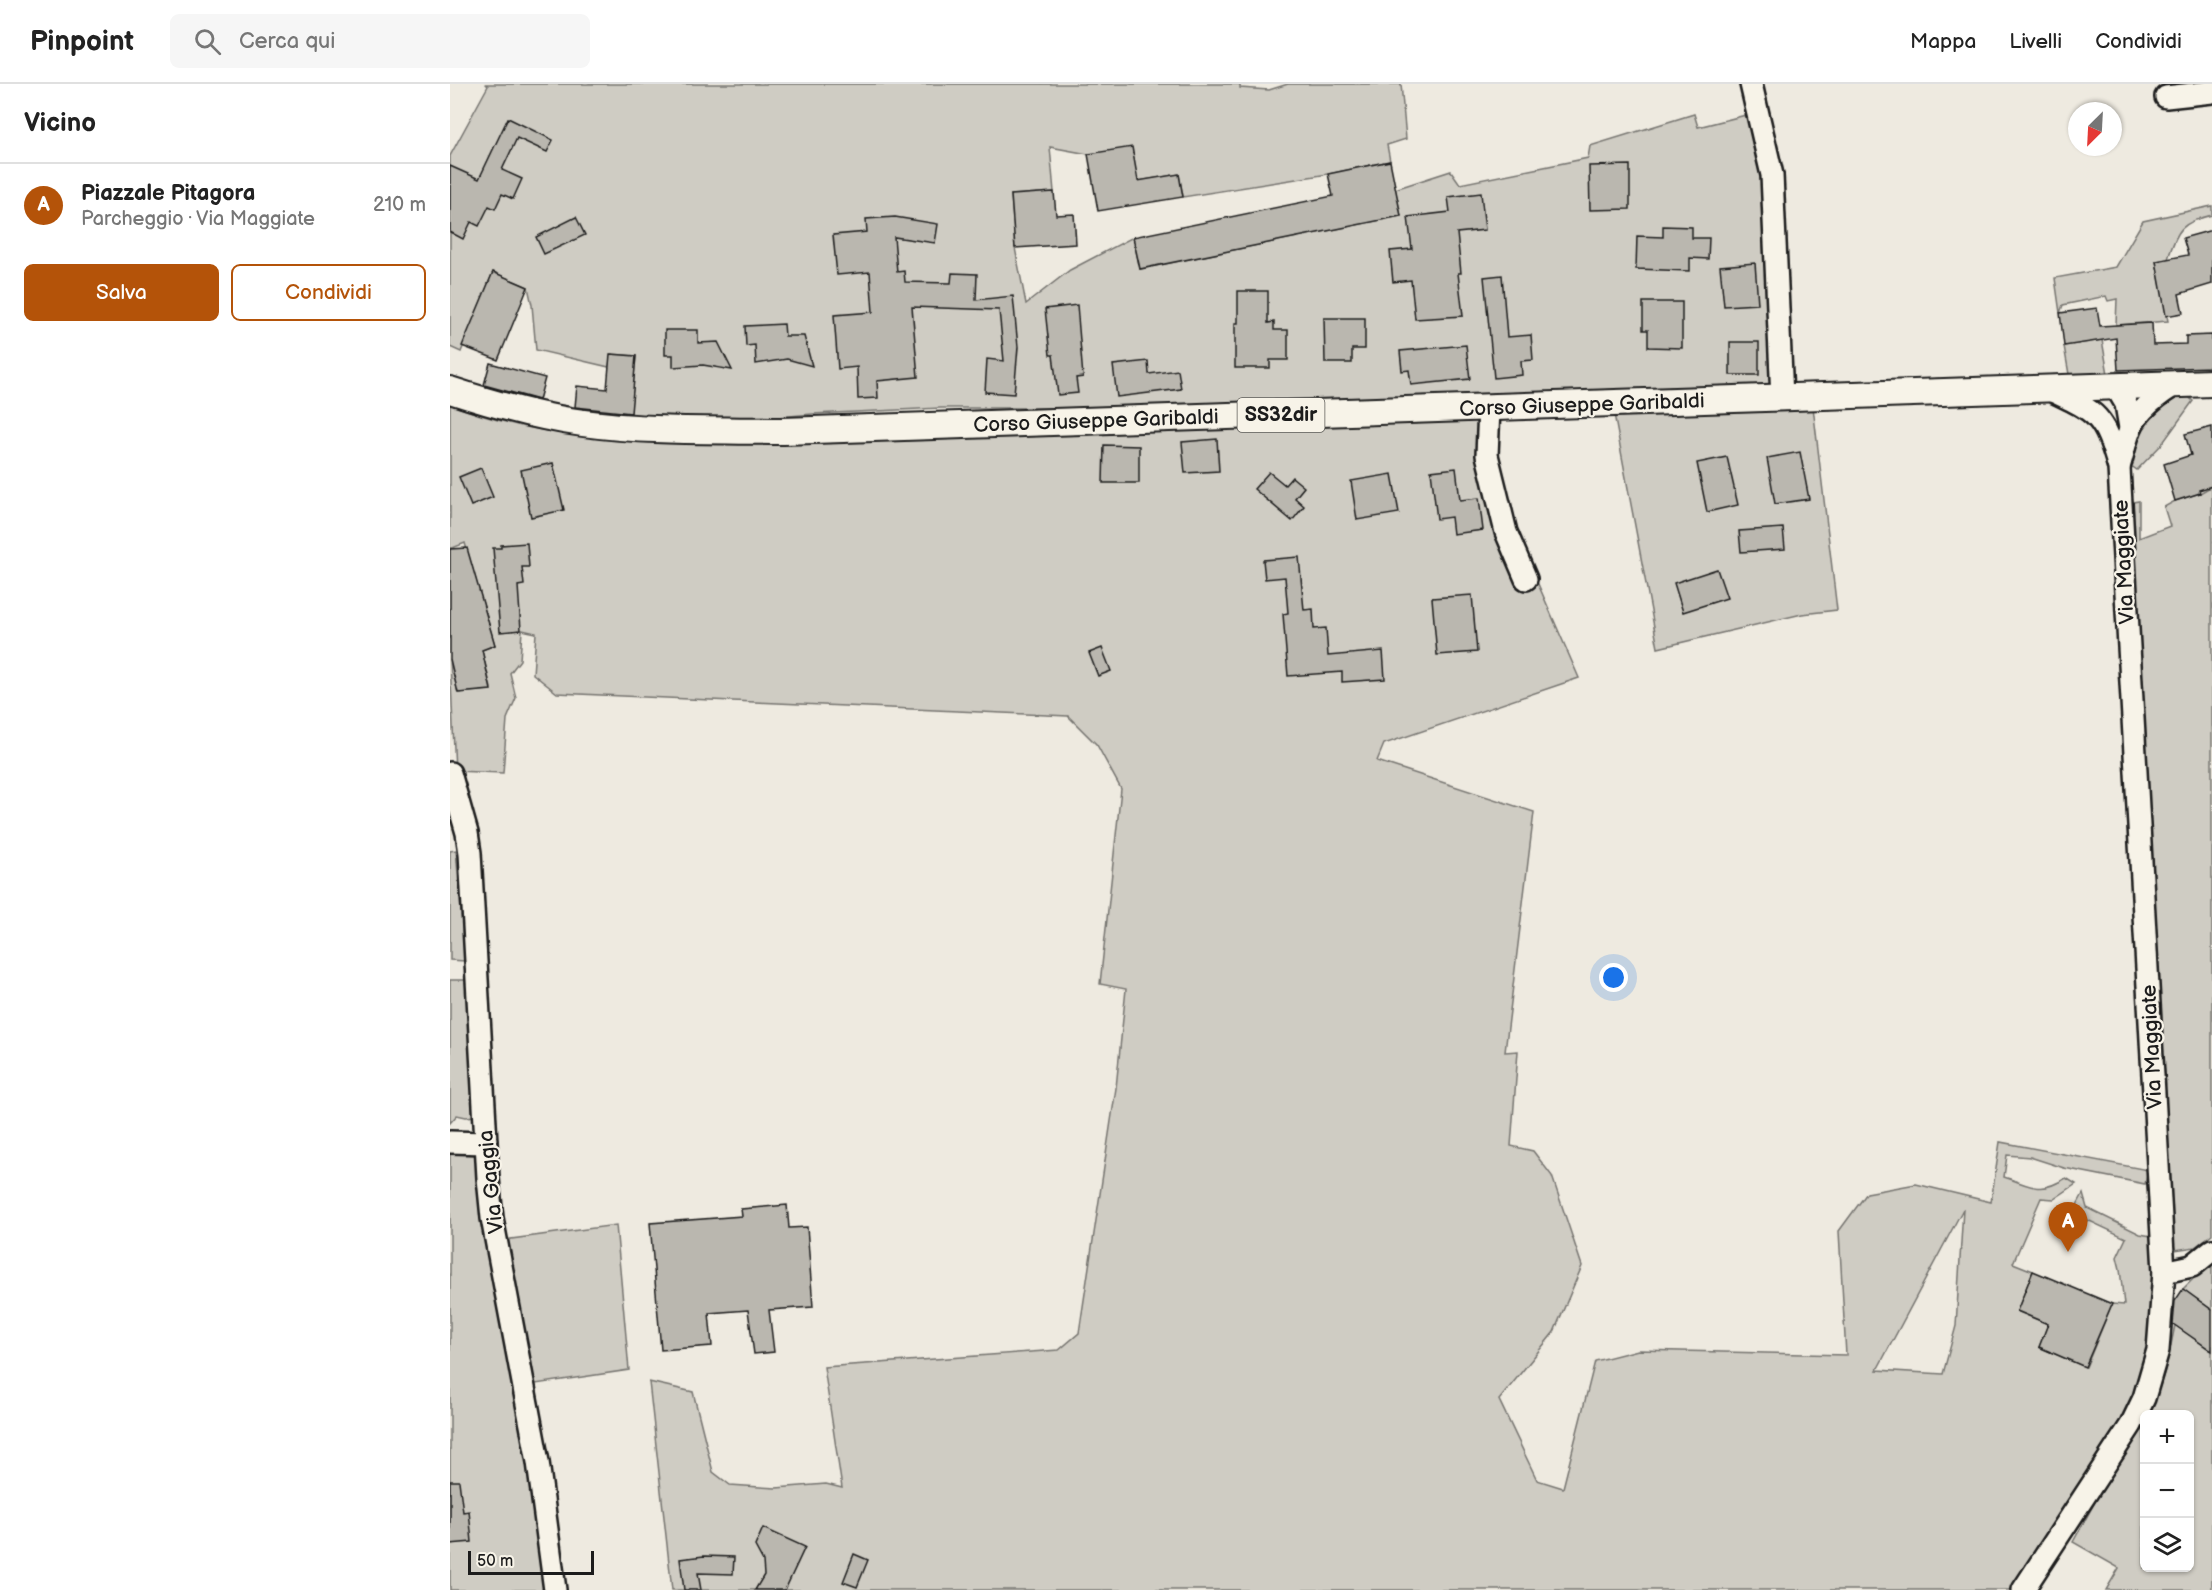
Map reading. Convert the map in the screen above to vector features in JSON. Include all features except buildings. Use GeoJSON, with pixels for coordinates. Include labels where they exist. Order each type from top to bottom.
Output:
{"type":"FeatureCollection","features":[{"type":"Feature","properties":{"kind":"main road","name":"Corso Giuseppe Garibaldi"},"geometry":{"type":"LineString","coordinates":[[450,390],[487,402],[581,423],[640,429],[783,431],[2212,383]]}},
{"type":"Feature","properties":{"kind":"street"},"geometry":{"type":"LineString","coordinates":[[1751,84],[1772,175],[1782,398]]}},
{"type":"Feature","properties":{"kind":"street"},"geometry":{"type":"LineString","coordinates":[[2166,97],[2212,92]]}},
{"type":"Feature","properties":{"kind":"street","name":"Via Maggiate"},"geometry":{"type":"LineString","coordinates":[[2119,468],[2130,428],[2142,412],[2177,384]]}},
{"type":"Feature","properties":{"kind":"street"},"geometry":{"type":"LineString","coordinates":[[2104,425],[2105,414],[2116,387]]}},
{"type":"Feature","properties":{"kind":"street","name":"Via Maggiate"},"geometry":{"type":"LineString","coordinates":[[2116,387],[2126,404],[2130,428]]}},
{"type":"Feature","properties":{"kind":"street","name":"Via Maggiate"},"geometry":{"type":"LineString","coordinates":[[2023,1590],[2131,1425],[2144,1398],[2158,1350],[2164,1272],[2119,468],[2104,425],[2085,406],[2048,389]]}},
{"type":"Feature","properties":{"kind":"street"},"geometry":{"type":"LineString","coordinates":[[1490,408],[1487,455],[1506,532],[1526,579]]}},
{"type":"Feature","properties":{"kind":"street","name":"Via Gaggia"},"geometry":{"type":"LineString","coordinates":[[450,773],[467,833],[470,853],[492,1218],[538,1462],[555,1590]]}},
{"type":"Feature","properties":{"kind":"street"},"geometry":{"type":"LineString","coordinates":[[450,1142],[486,1143]]}},
{"type":"Feature","properties":{"kind":"street"},"geometry":{"type":"LineString","coordinates":[[2164,1272],[2192,1266],[2212,1250]]}},
{"type":"Feature","properties":{"kind":"shaded area"},"geometry":{"type":"Polygon","coordinates":[[[486,84],[1240,84],[1240,88],[1269,90],[1288,84],[1401,84],[1406,139],[1387,145],[1390,161],[1328,174],[1183,197],[1179,174],[1138,181],[1088,154],[1050,147],[1054,192],[1011,195],[1015,248],[1026,304],[1070,270],[1133,237],[1140,269],[1401,216],[1395,189],[1451,171],[1460,184],[1588,158],[1590,146],[1694,114],[1698,127],[1754,113],[1766,180],[1775,390],[1237,408],[941,408],[812,414],[721,422],[630,416],[636,356],[611,354],[609,367],[536,350],[528,287],[493,272],[461,352],[450,347],[450,156],[488,86],[486,84]]]}},
{"type":"Feature","properties":{"kind":"shaded area"},"geometry":{"type":"Polygon","coordinates":[[[2212,206],[2212,215],[2182,228],[2174,240],[2168,259],[2156,261],[2168,321],[2116,325],[2117,299],[2108,301],[2106,296],[2063,305],[2060,313],[2055,278],[2116,267],[2143,221],[2212,206]]]}},
{"type":"Feature","properties":{"kind":"shaded area"},"geometry":{"type":"Polygon","coordinates":[[[2102,340],[2108,374],[2070,380],[2064,346],[2102,340]]]}},
{"type":"Feature","properties":{"kind":"shaded area"},"geometry":{"type":"Polygon","coordinates":[[[2183,392],[2193,401],[2162,444],[2137,470],[2130,465],[2140,420],[2183,392]]]}},
{"type":"Feature","properties":{"kind":"shaded area"},"geometry":{"type":"Polygon","coordinates":[[[450,404],[507,422],[567,434],[687,443],[1484,420],[1523,589],[1538,584],[1579,678],[1384,744],[1377,761],[1534,812],[1505,1052],[1518,1051],[1511,1146],[1533,1151],[1552,1176],[1582,1266],[1554,1332],[1499,1400],[1537,1480],[1563,1488],[1595,1361],[1638,1350],[1846,1355],[1839,1231],[1867,1193],[1916,1184],[1991,1202],[2000,1142],[2148,1170],[2145,1184],[2064,1168],[2030,1157],[2007,1155],[2004,1177],[2042,1188],[2066,1178],[2076,1184],[2054,1199],[2041,1198],[2013,1263],[2033,1271],[2017,1311],[2048,1324],[2039,1347],[2086,1367],[2112,1304],[2124,1305],[2117,1257],[2126,1238],[2081,1217],[2077,1205],[2083,1194],[2087,1208],[2140,1234],[2151,1236],[2155,1306],[2154,1333],[2150,1355],[2138,1388],[2126,1411],[2010,1590],[672,1590],[649,1382],[693,1392],[713,1472],[730,1485],[776,1488],[826,1484],[842,1488],[824,1367],[1059,1350],[1079,1333],[1116,1088],[1126,989],[1100,984],[1121,789],[1097,745],[1068,716],[557,693],[533,674],[536,633],[522,630],[520,660],[510,673],[516,698],[507,719],[503,773],[455,771],[450,659],[458,693],[489,690],[491,688],[482,650],[495,645],[465,543],[450,549],[450,404]],[[1963,1209],[1877,1370],[1943,1374],[1956,1326],[1963,1209]]]}},
{"type":"Feature","properties":{"kind":"shaded area"},"geometry":{"type":"Polygon","coordinates":[[[1813,407],[1837,610],[1802,614],[1658,648],[1614,414],[1813,407]]]}},
{"type":"Feature","properties":{"kind":"shaded area"},"geometry":{"type":"Polygon","coordinates":[[[2212,486],[2212,1234],[2195,1247],[2175,1250],[2171,1234],[2161,1022],[2143,767],[2133,502],[2139,501],[2139,538],[2170,526],[2164,507],[2212,486]]]}},
{"type":"Feature","properties":{"kind":"shaded area"},"geometry":{"type":"Polygon","coordinates":[[[456,850],[465,961],[450,960],[450,851],[456,850]]]}},
{"type":"Feature","properties":{"kind":"shaded area"},"geometry":{"type":"Polygon","coordinates":[[[450,980],[471,980],[475,1116],[457,1115],[450,1123],[450,980]]]}},
{"type":"Feature","properties":{"kind":"shaded area"},"geometry":{"type":"Polygon","coordinates":[[[450,1151],[479,1152],[488,1239],[548,1590],[450,1590],[450,1151]]]}},
{"type":"Feature","properties":{"kind":"shaded area"},"geometry":{"type":"Polygon","coordinates":[[[616,1225],[629,1370],[529,1385],[504,1240],[616,1225]]]}},
{"type":"Feature","properties":{"kind":"shaded area"},"geometry":{"type":"Polygon","coordinates":[[[2212,1260],[2212,1310],[2183,1289],[2212,1260]]]}},
{"type":"Feature","properties":{"kind":"shaded area"},"geometry":{"type":"Polygon","coordinates":[[[2175,1325],[2210,1350],[2212,1347],[2212,1590],[2106,1590],[2119,1568],[2073,1542],[2140,1425],[2140,1572],[2194,1572],[2194,1410],[2149,1410],[2168,1360],[2175,1325]]]}},
{"type":"Feature","properties":{"kind":"place","name":"Piazzale Pitagora"},"geometry":{"type":"Point","coordinates":[2068,1252]}}]}
